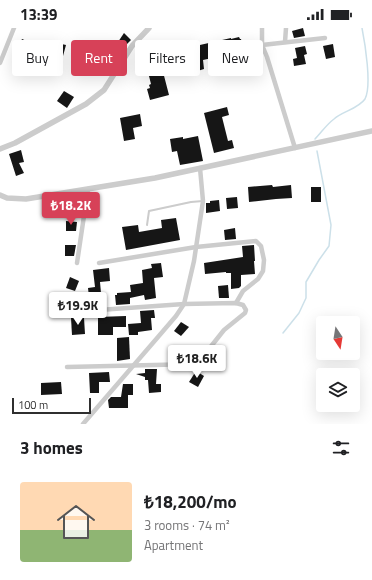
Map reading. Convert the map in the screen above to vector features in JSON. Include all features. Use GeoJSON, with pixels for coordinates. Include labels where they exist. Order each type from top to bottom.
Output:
{"type":"FeatureCollection","features":[{"type":"Feature","properties":{"kind":"street"},"geometry":{"type":"LineString","coordinates":[[0,62],[14,28]]}},
{"type":"Feature","properties":{"kind":"street"},"geometry":{"type":"LineString","coordinates":[[0,149],[15,143],[86,104],[104,90],[132,46],[149,28]]}},
{"type":"Feature","properties":{"kind":"street"},"geometry":{"type":"LineString","coordinates":[[262,28],[262,40]]}},
{"type":"Feature","properties":{"kind":"street"},"geometry":{"type":"LineString","coordinates":[[285,42],[286,28]]}},
{"type":"Feature","properties":{"kind":"street"},"geometry":{"type":"LineString","coordinates":[[263,45],[325,38]]}},
{"type":"Feature","properties":{"kind":"street"},"geometry":{"type":"LineString","coordinates":[[263,47],[295,148]]}},
{"type":"Feature","properties":{"kind":"street"},"geometry":{"type":"LineString","coordinates":[[0,195],[7,198],[26,199],[155,178],[372,131]]}},
{"type":"Feature","properties":{"kind":"street"},"geometry":{"type":"LineString","coordinates":[[83,424],[176,316],[184,304],[196,247],[203,201],[200,168]]}},
{"type":"Feature","properties":{"kind":"street"},"geometry":{"type":"LineString","coordinates":[[77,263],[88,188]]}},
{"type":"Feature","properties":{"kind":"street"},"geometry":{"type":"LineString","coordinates":[[99,263],[196,247],[256,241],[261,246],[264,260],[263,271],[258,278],[243,291],[236,303]]}},
{"type":"Feature","properties":{"kind":"street"},"geometry":{"type":"LineString","coordinates":[[67,367],[197,364],[224,330],[245,312],[246,307],[236,303],[184,304],[85,311]]}},
{"type":"Feature","properties":{"kind":"lane"},"geometry":{"type":"LineString","coordinates":[[147,225],[149,211],[191,202],[203,201]]}},
{"type":"Feature","properties":{"kind":"building"},"geometry":{"type":"Polygon","coordinates":[[[303,28],[305,36],[294,38],[292,31],[303,28]]]}},
{"type":"Feature","properties":{"kind":"building"},"geometry":{"type":"Polygon","coordinates":[[[124,33],[131,40],[127,44],[127,40],[119,40],[124,33]]]}},
{"type":"Feature","properties":{"kind":"building"},"geometry":{"type":"Polygon","coordinates":[[[239,37],[241,40],[222,40],[239,37]]]}},
{"type":"Feature","properties":{"kind":"building"},"geometry":{"type":"Polygon","coordinates":[[[208,43],[208,59],[203,60],[204,69],[200,70],[200,45],[208,43]]]}},
{"type":"Feature","properties":{"kind":"building"},"geometry":{"type":"Polygon","coordinates":[[[63,44],[66,45],[63,56],[63,44]]]}},
{"type":"Feature","properties":{"kind":"building"},"geometry":{"type":"Polygon","coordinates":[[[333,44],[335,57],[326,59],[323,46],[333,44]]]}},
{"type":"Feature","properties":{"kind":"building"},"geometry":{"type":"Polygon","coordinates":[[[305,46],[307,54],[304,55],[306,64],[294,66],[293,59],[297,58],[295,48],[305,46]]]}},
{"type":"Feature","properties":{"kind":"building"},"geometry":{"type":"Polygon","coordinates":[[[149,76],[164,76],[169,95],[150,100],[147,89],[150,88],[149,85],[151,84],[149,76]]]}},
{"type":"Feature","properties":{"kind":"building"},"geometry":{"type":"Polygon","coordinates":[[[64,91],[74,97],[67,108],[57,101],[64,91]]]}},
{"type":"Feature","properties":{"kind":"building"},"geometry":{"type":"Polygon","coordinates":[[[227,107],[229,115],[222,117],[228,141],[232,140],[234,148],[214,153],[204,113],[227,107]]]}},
{"type":"Feature","properties":{"kind":"building"},"geometry":{"type":"Polygon","coordinates":[[[140,114],[142,126],[133,128],[135,139],[124,141],[120,118],[140,114]]]}},
{"type":"Feature","properties":{"kind":"building"},"geometry":{"type":"Polygon","coordinates":[[[198,136],[203,161],[180,165],[177,151],[172,152],[170,139],[183,137],[183,139],[198,136]]]}},
{"type":"Feature","properties":{"kind":"building"},"geometry":{"type":"Polygon","coordinates":[[[21,150],[24,162],[19,163],[24,173],[16,176],[9,154],[21,150]]]}},
{"type":"Feature","properties":{"kind":"building"},"geometry":{"type":"Polygon","coordinates":[[[272,185],[273,187],[291,185],[292,198],[249,202],[248,187],[272,185]]]}},
{"type":"Feature","properties":{"kind":"building"},"geometry":{"type":"Polygon","coordinates":[[[311,187],[321,187],[321,202],[311,202],[311,187]]]}},
{"type":"Feature","properties":{"kind":"building"},"geometry":{"type":"Polygon","coordinates":[[[237,197],[238,208],[227,209],[226,198],[237,197]]]}},
{"type":"Feature","properties":{"kind":"building"},"geometry":{"type":"Polygon","coordinates":[[[219,200],[220,211],[206,213],[206,203],[219,200]]]}},
{"type":"Feature","properties":{"kind":"building"},"geometry":{"type":"Polygon","coordinates":[[[176,218],[180,240],[126,250],[122,227],[138,225],[139,232],[162,228],[161,220],[176,218]]]}},
{"type":"Feature","properties":{"kind":"building"},"geometry":{"type":"Polygon","coordinates":[[[66,221],[77,222],[76,231],[66,231],[66,221]]]}},
{"type":"Feature","properties":{"kind":"building"},"geometry":{"type":"Polygon","coordinates":[[[235,228],[236,239],[225,240],[224,230],[235,228]]]}},
{"type":"Feature","properties":{"kind":"building"},"geometry":{"type":"Polygon","coordinates":[[[65,245],[76,245],[74,256],[65,256],[65,245]]]}},
{"type":"Feature","properties":{"kind":"building"},"geometry":{"type":"Polygon","coordinates":[[[254,245],[255,274],[241,275],[241,286],[239,288],[231,289],[231,273],[205,274],[204,263],[243,257],[242,246],[254,245]]]}},
{"type":"Feature","properties":{"kind":"building"},"geometry":{"type":"Polygon","coordinates":[[[161,263],[163,277],[154,278],[156,298],[145,300],[144,295],[130,298],[130,304],[116,305],[115,295],[117,295],[117,293],[131,292],[130,285],[143,283],[142,270],[152,268],[151,264],[161,263]]]}},
{"type":"Feature","properties":{"kind":"building"},"geometry":{"type":"Polygon","coordinates":[[[109,268],[110,281],[100,282],[102,304],[90,306],[88,288],[95,287],[93,270],[109,268]]]}},
{"type":"Feature","properties":{"kind":"building"},"geometry":{"type":"Polygon","coordinates":[[[70,277],[79,281],[75,291],[66,288],[70,277]]]}},
{"type":"Feature","properties":{"kind":"building"},"geometry":{"type":"Polygon","coordinates":[[[228,285],[229,298],[219,298],[218,286],[228,285]]]}},
{"type":"Feature","properties":{"kind":"building"},"geometry":{"type":"Polygon","coordinates":[[[154,310],[155,318],[151,318],[152,330],[138,332],[138,335],[129,335],[128,324],[141,323],[140,311],[154,310]]]}},
{"type":"Feature","properties":{"kind":"building"},"geometry":{"type":"Polygon","coordinates":[[[126,316],[126,327],[113,327],[113,335],[98,335],[98,317],[126,316]]]}},
{"type":"Feature","properties":{"kind":"building"},"geometry":{"type":"Polygon","coordinates":[[[71,318],[84,318],[85,334],[72,335],[71,318]]]}},
{"type":"Feature","properties":{"kind":"building"},"geometry":{"type":"Polygon","coordinates":[[[181,322],[189,327],[181,336],[174,331],[181,322]]]}},
{"type":"Feature","properties":{"kind":"building"},"geometry":{"type":"Polygon","coordinates":[[[129,337],[130,359],[117,361],[117,338],[129,337]]]}},
{"type":"Feature","properties":{"kind":"building"},"geometry":{"type":"Polygon","coordinates":[[[145,369],[157,369],[156,384],[161,384],[161,392],[149,393],[148,380],[145,380],[145,377],[136,374],[145,373],[145,369]]]}},
{"type":"Feature","properties":{"kind":"building"},"geometry":{"type":"Polygon","coordinates":[[[196,371],[204,376],[198,387],[189,382],[196,371]]]}},
{"type":"Feature","properties":{"kind":"building"},"geometry":{"type":"Polygon","coordinates":[[[109,372],[110,382],[99,382],[99,393],[90,393],[89,373],[109,372]]]}},
{"type":"Feature","properties":{"kind":"building"},"geometry":{"type":"Polygon","coordinates":[[[61,382],[62,394],[41,395],[41,383],[61,382]]]}},
{"type":"Feature","properties":{"kind":"building"},"geometry":{"type":"Polygon","coordinates":[[[123,384],[133,384],[133,395],[128,395],[128,408],[109,408],[108,400],[111,397],[121,397],[123,384]]]}},
{"type":"Feature","properties":{"kind":"waterway"},"geometry":{"type":"LineString","coordinates":[[315,139],[334,119],[354,108],[365,99],[367,93],[368,75],[362,28]]}},
{"type":"Feature","properties":{"kind":"waterway"},"geometry":{"type":"LineString","coordinates":[[283,333],[299,313],[306,298],[306,282],[329,246],[331,225],[317,151]]}}]}
